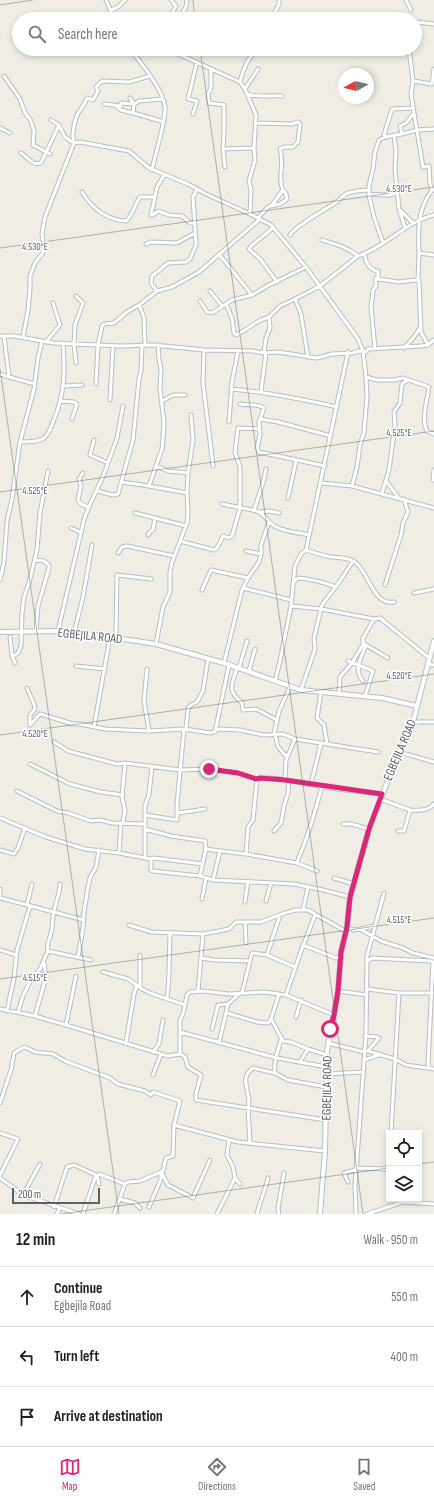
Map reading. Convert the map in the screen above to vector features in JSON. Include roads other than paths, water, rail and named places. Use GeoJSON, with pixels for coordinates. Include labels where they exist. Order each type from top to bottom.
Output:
{"type":"FeatureCollection","features":[{"type":"Feature","properties":{"kind":"street"},"geometry":{"type":"LineString","coordinates":[[106,0],[111,10],[118,7],[125,0]]}},
{"type":"Feature","properties":{"kind":"street"},"geometry":{"type":"LineString","coordinates":[[171,0],[176,6],[174,12]]}},
{"type":"Feature","properties":{"kind":"street"},"geometry":{"type":"LineString","coordinates":[[183,12],[186,7],[187,0]]}},
{"type":"Feature","properties":{"kind":"street"},"geometry":{"type":"LineString","coordinates":[[275,12],[279,0]]}},
{"type":"Feature","properties":{"kind":"street"},"geometry":{"type":"LineString","coordinates":[[406,0],[411,10]]}},
{"type":"Feature","properties":{"kind":"street"},"geometry":{"type":"LineString","coordinates":[[422,23],[434,24]]}},
{"type":"Feature","properties":{"kind":"street"},"geometry":{"type":"LineString","coordinates":[[135,56],[150,76],[163,99],[165,107],[164,122],[152,170]]}},
{"type":"Feature","properties":{"kind":"street"},"geometry":{"type":"LineString","coordinates":[[183,56],[240,82],[248,94],[256,115],[254,148],[255,160],[249,176],[250,214]]}},
{"type":"Feature","properties":{"kind":"street"},"geometry":{"type":"LineString","coordinates":[[240,82],[248,61],[252,56]]}},
{"type":"Feature","properties":{"kind":"street"},"geometry":{"type":"LineString","coordinates":[[411,56],[413,81],[411,94],[423,167],[429,166],[430,184],[433,190],[423,205],[419,220],[418,280],[420,283],[421,327],[422,335],[428,345]]}},
{"type":"Feature","properties":{"kind":"street"},"geometry":{"type":"LineString","coordinates":[[193,114],[197,102],[188,99],[197,62]]}},
{"type":"Feature","properties":{"kind":"street"},"geometry":{"type":"LineString","coordinates":[[211,69],[211,88],[208,94],[209,103],[224,105],[224,167]]}},
{"type":"Feature","properties":{"kind":"street"},"geometry":{"type":"LineString","coordinates":[[245,89],[258,69]]}},
{"type":"Feature","properties":{"kind":"street"},"geometry":{"type":"LineString","coordinates":[[413,81],[433,84],[434,69]]}},
{"type":"Feature","properties":{"kind":"street"},"geometry":{"type":"LineString","coordinates":[[4,76],[20,99],[26,113],[30,118],[34,130],[33,145],[48,153]]}},
{"type":"Feature","properties":{"kind":"street"},"geometry":{"type":"LineString","coordinates":[[23,337],[28,310],[30,276],[35,263],[42,254],[44,247],[42,234],[45,217],[74,143],[72,140],[74,124],[81,108],[84,106],[87,98],[93,100],[98,91],[96,87],[102,81],[128,82],[150,76]]}},
{"type":"Feature","properties":{"kind":"street"},"geometry":{"type":"LineString","coordinates":[[248,94],[255,97],[265,95],[282,96]]}},
{"type":"Feature","properties":{"kind":"street"},"geometry":{"type":"LineString","coordinates":[[130,98],[134,104],[133,113]]}},
{"type":"Feature","properties":{"kind":"street"},"geometry":{"type":"LineString","coordinates":[[104,104],[120,106],[122,103],[134,104],[139,101],[163,99]]}},
{"type":"Feature","properties":{"kind":"street"},"geometry":{"type":"LineString","coordinates":[[116,106],[121,110],[164,122]]}},
{"type":"Feature","properties":{"kind":"street"},"geometry":{"type":"LineString","coordinates":[[387,137],[384,135],[392,109],[414,108]]}},
{"type":"Feature","properties":{"kind":"street"},"geometry":{"type":"LineString","coordinates":[[402,134],[400,126],[406,123],[414,113]]}},
{"type":"Feature","properties":{"kind":"street"},"geometry":{"type":"LineString","coordinates":[[51,120],[59,126],[64,137],[74,143],[80,142],[129,151],[152,170],[182,182],[259,219],[273,228],[306,266],[358,339],[363,351],[367,397],[364,432],[352,486]]}},
{"type":"Feature","properties":{"kind":"street"},"geometry":{"type":"LineString","coordinates":[[256,123],[292,124],[298,122],[300,124],[298,142],[293,148],[284,147],[280,149],[283,160],[280,182],[287,199],[280,204],[271,206]]}},
{"type":"Feature","properties":{"kind":"street"},"geometry":{"type":"LineString","coordinates":[[21,153],[31,162],[41,163],[48,153],[59,126]]}},
{"type":"Feature","properties":{"kind":"street"},"geometry":{"type":"LineString","coordinates":[[0,128],[10,133]]}},
{"type":"Feature","properties":{"kind":"street"},"geometry":{"type":"LineString","coordinates":[[383,244],[374,217],[369,190],[375,152],[380,140],[418,130],[434,129]]}},
{"type":"Feature","properties":{"kind":"street"},"geometry":{"type":"LineString","coordinates":[[394,136],[397,192],[400,212],[405,228]]}},
{"type":"Feature","properties":{"kind":"street"},"geometry":{"type":"LineString","coordinates":[[223,150],[254,148]]}},
{"type":"Feature","properties":{"kind":"street"},"geometry":{"type":"LineString","coordinates":[[164,175],[157,187],[151,215],[158,211],[169,215],[182,216],[189,222],[195,224]]}},
{"type":"Feature","properties":{"kind":"street"},"geometry":{"type":"LineString","coordinates":[[157,291],[151,283],[152,276],[168,263],[186,262],[190,259],[196,245],[194,233],[195,224],[193,197],[197,189]]}},
{"type":"Feature","properties":{"kind":"street"},"geometry":{"type":"LineString","coordinates":[[96,384],[98,345],[102,326],[104,324],[114,323],[157,291],[172,287],[199,272],[259,219],[283,190]]}},
{"type":"Feature","properties":{"kind":"street"},"geometry":{"type":"LineString","coordinates":[[290,235],[305,222],[337,202],[344,195],[357,191],[369,190]]}},
{"type":"Feature","properties":{"kind":"street"},"geometry":{"type":"LineString","coordinates":[[82,192],[97,210],[113,219],[121,221],[126,221],[133,213],[140,197],[154,197]]}},
{"type":"Feature","properties":{"kind":"street"},"geometry":{"type":"LineString","coordinates":[[370,194],[377,193],[388,195],[397,192]]}},
{"type":"Feature","properties":{"kind":"street"},"geometry":{"type":"LineString","coordinates":[[400,212],[413,223]]}},
{"type":"Feature","properties":{"kind":"street"},"geometry":{"type":"LineString","coordinates":[[226,304],[231,313],[234,333],[236,335],[259,320],[269,317],[280,306],[320,286],[358,256],[383,244],[413,223],[434,215]]}},
{"type":"Feature","properties":{"kind":"street"},"geometry":{"type":"LineString","coordinates":[[273,228],[249,249],[261,260],[277,282]]}},
{"type":"Feature","properties":{"kind":"street"},"geometry":{"type":"LineString","coordinates":[[146,244],[151,242],[177,243],[194,233]]}},
{"type":"Feature","properties":{"kind":"street"},"geometry":{"type":"LineString","coordinates":[[322,240],[339,245],[358,256]]}},
{"type":"Feature","properties":{"kind":"street"},"geometry":{"type":"LineString","coordinates":[[419,253],[434,255]]}},
{"type":"Feature","properties":{"kind":"street"},"geometry":{"type":"LineString","coordinates":[[219,254],[252,295]]}},
{"type":"Feature","properties":{"kind":"street"},"geometry":{"type":"LineString","coordinates":[[363,254],[365,256],[366,263],[378,271],[378,279],[399,282],[418,280]]}},
{"type":"Feature","properties":{"kind":"street"},"geometry":{"type":"LineString","coordinates":[[200,301],[206,312],[209,314],[237,298],[249,297],[306,266]]}},
{"type":"Feature","properties":{"kind":"street"},"geometry":{"type":"LineString","coordinates":[[375,349],[371,307],[373,290],[376,286],[376,271]]}},
{"type":"Feature","properties":{"kind":"street"},"geometry":{"type":"LineString","coordinates":[[210,291],[222,306]]}},
{"type":"Feature","properties":{"kind":"street"},"geometry":{"type":"LineString","coordinates":[[76,296],[83,303],[75,325],[74,344],[76,363]]}},
{"type":"Feature","properties":{"kind":"street"},"geometry":{"type":"LineString","coordinates":[[295,299],[302,320],[308,357]]}},
{"type":"Feature","properties":{"kind":"street"},"geometry":{"type":"LineString","coordinates":[[0,577],[4,562],[6,521],[14,484],[20,442],[35,384],[38,358],[44,342],[60,325],[53,303]]}},
{"type":"Feature","properties":{"kind":"street"},"geometry":{"type":"LineString","coordinates":[[98,491],[116,495],[118,494],[133,440],[144,345],[144,317],[139,305]]}},
{"type":"Feature","properties":{"kind":"street"},"geometry":{"type":"LineString","coordinates":[[261,391],[266,338],[270,328],[269,317]]}},
{"type":"Feature","properties":{"kind":"street"},"geometry":{"type":"LineString","coordinates":[[404,348],[421,327]]}},
{"type":"Feature","properties":{"kind":"street"},"geometry":{"type":"LineString","coordinates":[[9,377],[2,336],[23,337],[44,342],[74,344],[113,346],[158,345],[204,350],[265,353],[278,352],[317,358],[332,354],[366,352],[368,349],[404,348],[428,345],[434,340]]}},
{"type":"Feature","properties":{"kind":"street"},"geometry":{"type":"LineString","coordinates":[[20,442],[37,441],[44,438],[48,432],[61,401],[64,386],[63,343]]}},
{"type":"Feature","properties":{"kind":"street"},"geometry":{"type":"LineString","coordinates":[[149,486],[162,449],[163,439],[162,401],[160,388],[161,369],[158,345]]}},
{"type":"Feature","properties":{"kind":"street"},"geometry":{"type":"LineString","coordinates":[[110,400],[113,346]]}},
{"type":"Feature","properties":{"kind":"street"},"geometry":{"type":"LineString","coordinates":[[204,350],[203,383],[213,466]]}},
{"type":"Feature","properties":{"kind":"street"},"geometry":{"type":"LineString","coordinates":[[229,422],[231,389],[238,351]]}},
{"type":"Feature","properties":{"kind":"street"},"geometry":{"type":"LineString","coordinates":[[275,681],[291,606],[292,584],[296,563],[301,554],[306,550],[349,353]]}},
{"type":"Feature","properties":{"kind":"street"},"geometry":{"type":"LineString","coordinates":[[0,374],[35,384]]}},
{"type":"Feature","properties":{"kind":"street"},"geometry":{"type":"LineString","coordinates":[[366,377],[377,380],[394,380],[398,378],[409,380],[434,389]]}},
{"type":"Feature","properties":{"kind":"street"},"geometry":{"type":"LineString","coordinates":[[382,493],[386,482],[395,425],[394,412],[400,403],[402,384],[409,380]]}},
{"type":"Feature","properties":{"kind":"street"},"geometry":{"type":"LineString","coordinates":[[64,386],[82,385]]}},
{"type":"Feature","properties":{"kind":"street"},"geometry":{"type":"LineString","coordinates":[[429,387],[424,424],[427,431],[434,434]]}},
{"type":"Feature","properties":{"kind":"street"},"geometry":{"type":"LineString","coordinates":[[231,389],[261,391],[337,407]]}},
{"type":"Feature","properties":{"kind":"street"},"geometry":{"type":"LineString","coordinates":[[162,401],[173,395],[185,395]]}},
{"type":"Feature","properties":{"kind":"street"},"geometry":{"type":"LineString","coordinates":[[61,401],[74,402],[76,404],[72,419]]}},
{"type":"Feature","properties":{"kind":"street"},"geometry":{"type":"LineString","coordinates":[[240,404],[254,404],[263,407],[264,411],[260,419],[257,448],[259,452],[325,466]]}},
{"type":"Feature","properties":{"kind":"street"},"geometry":{"type":"LineString","coordinates":[[58,632],[80,532],[88,508],[104,478],[117,438],[123,406]]}},
{"type":"Feature","properties":{"kind":"street"},"geometry":{"type":"LineString","coordinates":[[156,644],[163,607],[170,592],[170,572],[174,556],[186,526],[188,512],[188,473],[193,440],[191,415]]}},
{"type":"Feature","properties":{"kind":"street"},"geometry":{"type":"LineString","coordinates":[[260,419],[278,422],[331,436]]}},
{"type":"Feature","properties":{"kind":"street"},"geometry":{"type":"LineString","coordinates":[[180,541],[215,549],[223,536],[229,538],[232,536],[240,508],[240,467],[235,452],[238,428],[260,429]]}},
{"type":"Feature","properties":{"kind":"street"},"geometry":{"type":"LineString","coordinates":[[94,440],[90,455],[108,463]]}},
{"type":"Feature","properties":{"kind":"street"},"geometry":{"type":"LineString","coordinates":[[288,498],[296,460]]}},
{"type":"Feature","properties":{"kind":"street"},"geometry":{"type":"LineString","coordinates":[[156,466],[168,471],[188,473]]}},
{"type":"Feature","properties":{"kind":"street"},"geometry":{"type":"LineString","coordinates":[[254,510],[266,469]]}},
{"type":"Feature","properties":{"kind":"street"},"geometry":{"type":"LineString","coordinates":[[434,470],[434,480]]}},
{"type":"Feature","properties":{"kind":"street"},"geometry":{"type":"LineString","coordinates":[[12,657],[19,652],[21,644],[24,597],[35,560],[40,513],[48,471]]}},
{"type":"Feature","properties":{"kind":"street"},"geometry":{"type":"LineString","coordinates":[[83,473],[79,479],[82,486],[78,500],[81,504],[88,508]]}},
{"type":"Feature","properties":{"kind":"street"},"geometry":{"type":"LineString","coordinates":[[121,482],[187,493]]}},
{"type":"Feature","properties":{"kind":"street"},"geometry":{"type":"LineString","coordinates":[[322,482],[352,486],[398,497],[434,508]]}},
{"type":"Feature","properties":{"kind":"street"},"geometry":{"type":"LineString","coordinates":[[386,482],[398,497]]}},
{"type":"Feature","properties":{"kind":"street"},"geometry":{"type":"LineString","coordinates":[[385,585],[401,536],[403,523],[408,512],[404,499]]}},
{"type":"Feature","properties":{"kind":"street"},"geometry":{"type":"LineString","coordinates":[[222,504],[261,512],[268,511],[279,513]]}},
{"type":"Feature","properties":{"kind":"street"},"geometry":{"type":"LineString","coordinates":[[261,512],[269,522],[282,530],[309,535]]}},
{"type":"Feature","properties":{"kind":"street"},"geometry":{"type":"LineString","coordinates":[[134,513],[186,526]]}},
{"type":"Feature","properties":{"kind":"street"},"geometry":{"type":"LineString","coordinates":[[148,536],[152,530],[155,518]]}},
{"type":"Feature","properties":{"kind":"street"},"geometry":{"type":"LineString","coordinates":[[224,663],[242,588],[259,562],[261,545],[269,522]]}},
{"type":"Feature","properties":{"kind":"street"},"geometry":{"type":"LineString","coordinates":[[71,528],[80,532]]}},
{"type":"Feature","properties":{"kind":"street"},"geometry":{"type":"LineString","coordinates":[[74,633],[83,597],[92,545]]}},
{"type":"Feature","properties":{"kind":"street"},"geometry":{"type":"LineString","coordinates":[[118,553],[122,547],[127,546],[174,556]]}},
{"type":"Feature","properties":{"kind":"street"},"geometry":{"type":"LineString","coordinates":[[306,550],[317,554],[356,562],[382,600],[390,603],[394,602]]}},
{"type":"Feature","properties":{"kind":"street"},"geometry":{"type":"LineString","coordinates":[[246,551],[261,554]]}},
{"type":"Feature","properties":{"kind":"street"},"geometry":{"type":"LineString","coordinates":[[35,560],[44,561],[49,565],[38,606],[36,632]]}},
{"type":"Feature","properties":{"kind":"street"},"geometry":{"type":"LineString","coordinates":[[301,690],[315,649],[314,638],[322,605],[353,561]]}},
{"type":"Feature","properties":{"kind":"street"},"geometry":{"type":"LineString","coordinates":[[202,590],[211,570],[248,578]]}},
{"type":"Feature","properties":{"kind":"street"},"geometry":{"type":"LineString","coordinates":[[116,638],[116,575],[152,580]]}},
{"type":"Feature","properties":{"kind":"street"},"geometry":{"type":"LineString","coordinates":[[292,584],[298,578],[306,578],[336,587]]}},
{"type":"Feature","properties":{"kind":"street"},"geometry":{"type":"LineString","coordinates":[[242,588],[291,600]]}},
{"type":"Feature","properties":{"kind":"street"},"geometry":{"type":"LineString","coordinates":[[414,593],[434,589]]}},
{"type":"Feature","properties":{"kind":"street"},"geometry":{"type":"LineString","coordinates":[[291,606],[321,609],[374,619],[380,618],[429,658]]}},
{"type":"Feature","properties":{"kind":"street"},"geometry":{"type":"LineString","coordinates":[[363,681],[359,677],[358,665],[365,644],[363,638],[374,619]]}},
{"type":"Feature","properties":{"kind":"street","name":"EGBEJILA ROAD"},"geometry":{"type":"LineString","coordinates":[[0,632],[74,633],[156,644],[224,663],[301,690],[390,699],[417,706],[414,722],[399,752],[369,829],[350,897],[341,957],[338,991],[328,1043],[325,1151],[320,1214]]}},
{"type":"Feature","properties":{"kind":"street"},"geometry":{"type":"LineString","coordinates":[[10,637],[12,657],[16,663]]}},
{"type":"Feature","properties":{"kind":"street"},"geometry":{"type":"LineString","coordinates":[[94,727],[110,637]]}},
{"type":"Feature","properties":{"kind":"street"},"geometry":{"type":"LineString","coordinates":[[247,641],[231,688],[233,696],[242,703],[243,710],[256,709],[277,720]]}},
{"type":"Feature","properties":{"kind":"street"},"geometry":{"type":"LineString","coordinates":[[417,706],[434,641]]}},
{"type":"Feature","properties":{"kind":"street"},"geometry":{"type":"LineString","coordinates":[[365,644],[388,658]]}},
{"type":"Feature","properties":{"kind":"street"},"geometry":{"type":"LineString","coordinates":[[339,694],[340,678],[365,644]]}},
{"type":"Feature","properties":{"kind":"street"},"geometry":{"type":"LineString","coordinates":[[249,671],[255,648]]}},
{"type":"Feature","properties":{"kind":"street"},"geometry":{"type":"LineString","coordinates":[[145,816],[177,820],[180,770],[188,708],[197,702],[203,691],[208,659]]}},
{"type":"Feature","properties":{"kind":"street"},"geometry":{"type":"LineString","coordinates":[[348,661],[373,671],[365,696]]}},
{"type":"Feature","properties":{"kind":"street"},"geometry":{"type":"LineString","coordinates":[[428,664],[434,665]]}},
{"type":"Feature","properties":{"kind":"street"},"geometry":{"type":"LineString","coordinates":[[215,732],[229,665]]}},
{"type":"Feature","properties":{"kind":"street"},"geometry":{"type":"LineString","coordinates":[[76,666],[105,669]]}},
{"type":"Feature","properties":{"kind":"street"},"geometry":{"type":"LineString","coordinates":[[147,669],[144,701],[149,731]]}},
{"type":"Feature","properties":{"kind":"street"},"geometry":{"type":"LineString","coordinates":[[287,757],[278,747],[274,734],[279,711],[290,687]]}},
{"type":"Feature","properties":{"kind":"street"},"geometry":{"type":"LineString","coordinates":[[27,688],[34,704],[34,709],[30,715],[30,725],[40,714],[73,724],[105,729],[149,731],[185,729],[210,733],[219,729],[240,730],[263,735],[282,734],[295,739],[378,752]]}},
{"type":"Feature","properties":{"kind":"street"},"geometry":{"type":"LineString","coordinates":[[321,692],[317,718],[324,725],[327,744]]}},
{"type":"Feature","properties":{"kind":"street"},"geometry":{"type":"LineString","coordinates":[[414,722],[434,722]]}},
{"type":"Feature","properties":{"kind":"street"},"geometry":{"type":"LineString","coordinates":[[274,831],[281,823],[288,793],[287,757],[295,739]]}},
{"type":"Feature","properties":{"kind":"street"},"geometry":{"type":"LineString","coordinates":[[54,742],[68,751],[117,764],[124,763],[180,770],[209,769],[238,773],[257,780],[260,778],[287,781],[382,794]]}},
{"type":"Feature","properties":{"kind":"street"},"geometry":{"type":"LineString","coordinates":[[311,784],[321,743]]}},
{"type":"Feature","properties":{"kind":"street"},"geometry":{"type":"LineString","coordinates":[[399,752],[434,762]]}},
{"type":"Feature","properties":{"kind":"street"},"geometry":{"type":"LineString","coordinates":[[119,853],[121,824],[123,822],[125,810],[123,794],[124,763]]}},
{"type":"Feature","properties":{"kind":"street"},"geometry":{"type":"LineString","coordinates":[[30,764],[70,784],[100,792],[123,794]]}},
{"type":"Feature","properties":{"kind":"street"},"geometry":{"type":"LineString","coordinates":[[145,858],[145,806],[149,794],[152,767]]}},
{"type":"Feature","properties":{"kind":"street"},"geometry":{"type":"LineString","coordinates":[[246,854],[248,827],[253,820],[257,780]]}},
{"type":"Feature","properties":{"kind":"street"},"geometry":{"type":"LineString","coordinates":[[297,863],[313,820],[322,787]]}},
{"type":"Feature","properties":{"kind":"street"},"geometry":{"type":"LineString","coordinates":[[17,791],[57,810],[68,812],[87,820],[121,824],[145,824]]}},
{"type":"Feature","properties":{"kind":"street"},"geometry":{"type":"LineString","coordinates":[[380,799],[410,810],[425,810],[434,804]]}},
{"type":"Feature","properties":{"kind":"street"},"geometry":{"type":"LineString","coordinates":[[178,813],[205,809]]}},
{"type":"Feature","properties":{"kind":"street"},"geometry":{"type":"LineString","coordinates":[[398,832],[404,831],[410,810]]}},
{"type":"Feature","properties":{"kind":"street"},"geometry":{"type":"LineString","coordinates":[[0,818],[46,837],[85,849],[151,859],[154,858],[203,864]]}},
{"type":"Feature","properties":{"kind":"street"},"geometry":{"type":"LineString","coordinates":[[343,824],[351,824],[369,829]]}},
{"type":"Feature","properties":{"kind":"street"},"geometry":{"type":"LineString","coordinates":[[0,850],[14,854],[18,848],[24,828]]}},
{"type":"Feature","properties":{"kind":"street"},"geometry":{"type":"LineString","coordinates":[[145,829],[171,836],[205,841],[206,849],[200,876]]}},
{"type":"Feature","properties":{"kind":"street"},"geometry":{"type":"LineString","coordinates":[[206,849],[297,863],[317,871]]}},
{"type":"Feature","properties":{"kind":"street"},"geometry":{"type":"LineString","coordinates":[[78,957],[88,887],[90,878],[96,867],[99,850]]}},
{"type":"Feature","properties":{"kind":"street"},"geometry":{"type":"LineString","coordinates":[[214,880],[220,851]]}},
{"type":"Feature","properties":{"kind":"street"},"geometry":{"type":"LineString","coordinates":[[151,859],[151,870],[200,876],[214,880],[248,881],[308,887],[350,897]]}},
{"type":"Feature","properties":{"kind":"street"},"geometry":{"type":"LineString","coordinates":[[202,899],[206,878]]}},
{"type":"Feature","properties":{"kind":"street"},"geometry":{"type":"LineString","coordinates":[[334,878],[354,884]]}},
{"type":"Feature","properties":{"kind":"street"},"geometry":{"type":"LineString","coordinates":[[245,902],[248,881]]}},
{"type":"Feature","properties":{"kind":"street"},"geometry":{"type":"LineString","coordinates":[[266,901],[271,883]]}},
{"type":"Feature","properties":{"kind":"street"},"geometry":{"type":"LineString","coordinates":[[7,1011],[14,978],[16,956],[32,884]]}},
{"type":"Feature","properties":{"kind":"street"},"geometry":{"type":"LineString","coordinates":[[18,1012],[23,996],[31,980],[40,969],[48,951],[47,947],[51,935],[56,899],[60,893],[60,884]]}},
{"type":"Feature","properties":{"kind":"street"},"geometry":{"type":"LineString","coordinates":[[303,910],[308,887]]}},
{"type":"Feature","properties":{"kind":"street"},"geometry":{"type":"LineString","coordinates":[[0,889],[0,898],[84,920]]}},
{"type":"Feature","properties":{"kind":"street"},"geometry":{"type":"LineString","coordinates":[[356,1214],[354,1197],[365,1051],[367,956],[384,893]]}},
{"type":"Feature","properties":{"kind":"street"},"geometry":{"type":"LineString","coordinates":[[129,925],[151,932],[170,934],[203,934],[229,929],[236,922],[261,922],[296,910],[308,910],[315,915],[346,929],[353,930],[375,926]]}},
{"type":"Feature","properties":{"kind":"street"},"geometry":{"type":"LineString","coordinates":[[266,955],[280,915]]}},
{"type":"Feature","properties":{"kind":"street"},"geometry":{"type":"LineString","coordinates":[[286,995],[315,915]]}},
{"type":"Feature","properties":{"kind":"street"},"geometry":{"type":"LineString","coordinates":[[245,922],[246,943]]}},
{"type":"Feature","properties":{"kind":"street"},"geometry":{"type":"LineString","coordinates":[[360,929],[373,935],[381,941],[413,953],[434,958]]}},
{"type":"Feature","properties":{"kind":"street"},"geometry":{"type":"LineString","coordinates":[[167,998],[169,987],[168,956],[170,934]]}},
{"type":"Feature","properties":{"kind":"street"},"geometry":{"type":"LineString","coordinates":[[198,991],[203,934]]}},
{"type":"Feature","properties":{"kind":"street"},"geometry":{"type":"LineString","coordinates":[[303,945],[336,958],[341,957]]}},
{"type":"Feature","properties":{"kind":"street"},"geometry":{"type":"LineString","coordinates":[[0,950],[16,956]]}},
{"type":"Feature","properties":{"kind":"street"},"geometry":{"type":"LineString","coordinates":[[48,951],[91,960]]}},
{"type":"Feature","properties":{"kind":"street"},"geometry":{"type":"LineString","coordinates":[[212,1030],[218,1005],[228,1004],[242,993],[252,953],[266,955],[295,967]]}},
{"type":"Feature","properties":{"kind":"street"},"geometry":{"type":"LineString","coordinates":[[126,1043],[134,994],[138,987],[140,954]]}},
{"type":"Feature","properties":{"kind":"street"},"geometry":{"type":"LineString","coordinates":[[201,958],[250,962]]}},
{"type":"Feature","properties":{"kind":"street"},"geometry":{"type":"LineString","coordinates":[[367,962],[372,958],[432,962],[429,1068]]}},
{"type":"Feature","properties":{"kind":"street"},"geometry":{"type":"LineString","coordinates":[[35,1016],[46,977],[43,961]]}},
{"type":"Feature","properties":{"kind":"street"},"geometry":{"type":"LineString","coordinates":[[103,972],[128,979],[138,987],[150,993],[185,1004]]}},
{"type":"Feature","properties":{"kind":"street"},"geometry":{"type":"LineString","coordinates":[[66,1025],[76,976]]}},
{"type":"Feature","properties":{"kind":"street"},"geometry":{"type":"LineString","coordinates":[[367,990],[400,993],[432,993]]}},
{"type":"Feature","properties":{"kind":"street"},"geometry":{"type":"LineString","coordinates":[[180,1054],[180,1020],[183,1014],[187,995],[190,992],[198,991],[230,994],[264,992],[286,995],[334,1015]]}},
{"type":"Feature","properties":{"kind":"street"},"geometry":{"type":"LineString","coordinates":[[338,991],[366,994]]}},
{"type":"Feature","properties":{"kind":"street"},"geometry":{"type":"LineString","coordinates":[[392,1130],[400,993]]}},
{"type":"Feature","properties":{"kind":"street"},"geometry":{"type":"LineString","coordinates":[[226,1014],[257,1022],[268,1023],[271,1019],[279,994]]}},
{"type":"Feature","properties":{"kind":"street"},"geometry":{"type":"LineString","coordinates":[[296,1016],[301,1000]]}},
{"type":"Feature","properties":{"kind":"street"},"geometry":{"type":"LineString","coordinates":[[219,1043],[228,1004]]}},
{"type":"Feature","properties":{"kind":"street"},"geometry":{"type":"LineString","coordinates":[[0,1009],[35,1016],[168,1056],[180,1054],[185,1056],[188,1067],[201,1075],[196,1100],[326,1120]]}},
{"type":"Feature","properties":{"kind":"street"},"geometry":{"type":"LineString","coordinates":[[271,1019],[281,1040],[276,1058],[274,1069],[275,1073]]}},
{"type":"Feature","properties":{"kind":"street"},"geometry":{"type":"LineString","coordinates":[[154,1052],[159,1044],[163,1020]]}},
{"type":"Feature","properties":{"kind":"street"},"geometry":{"type":"LineString","coordinates":[[180,1032],[255,1051],[276,1058],[327,1067]]}},
{"type":"Feature","properties":{"kind":"street"},"geometry":{"type":"LineString","coordinates":[[365,1036],[379,1038],[365,1051]]}},
{"type":"Feature","properties":{"kind":"street"},"geometry":{"type":"LineString","coordinates":[[281,1040],[327,1055]]}},
{"type":"Feature","properties":{"kind":"street"},"geometry":{"type":"LineString","coordinates":[[328,1043],[396,1059],[406,1066],[434,1068]]}},
{"type":"Feature","properties":{"kind":"street"},"geometry":{"type":"LineString","coordinates":[[0,1103],[14,1053],[25,1047],[35,1052],[53,1054],[65,1061],[110,1078],[118,1084],[145,1091],[151,1095],[153,1092],[180,1101],[174,1125],[173,1156],[166,1158],[164,1169],[161,1172],[140,1181],[128,1182],[125,1184],[99,1174],[97,1176],[74,1165],[67,1167],[54,1206]]}},
{"type":"Feature","properties":{"kind":"street"},"geometry":{"type":"LineString","coordinates":[[300,1062],[308,1049]]}},
{"type":"Feature","properties":{"kind":"street"},"geometry":{"type":"LineString","coordinates":[[153,1074],[161,1054]]}},
{"type":"Feature","properties":{"kind":"street"},"geometry":{"type":"LineString","coordinates":[[364,1060],[379,1055]]}},
{"type":"Feature","properties":{"kind":"street"},"geometry":{"type":"LineString","coordinates":[[250,1144],[249,1104],[246,1076],[253,1068],[275,1073],[288,1080],[326,1087]]}},
{"type":"Feature","properties":{"kind":"street"},"geometry":{"type":"LineString","coordinates":[[327,1074],[363,1072]]}},
{"type":"Feature","properties":{"kind":"street"},"geometry":{"type":"LineString","coordinates":[[174,1125],[229,1140],[250,1144],[325,1151]]}},
{"type":"Feature","properties":{"kind":"street"},"geometry":{"type":"LineString","coordinates":[[0,1133],[18,1139],[0,1175]]}},
{"type":"Feature","properties":{"kind":"street"},"geometry":{"type":"LineString","coordinates":[[229,1140],[227,1155],[233,1167],[235,1178],[240,1184]]}},
{"type":"Feature","properties":{"kind":"street"},"geometry":{"type":"LineString","coordinates":[[161,1172],[168,1185],[193,1198],[210,1160]]}},
{"type":"Feature","properties":{"kind":"street"},"geometry":{"type":"LineString","coordinates":[[23,1195],[40,1164]]}},
{"type":"Feature","properties":{"kind":"street"},"geometry":{"type":"LineString","coordinates":[[348,1182],[344,1173],[356,1169],[386,1169],[388,1166]]}},
{"type":"Feature","properties":{"kind":"street"},"geometry":{"type":"LineString","coordinates":[[149,1207],[161,1179],[161,1172]]}},
{"type":"Feature","properties":{"kind":"street"},"geometry":{"type":"LineString","coordinates":[[279,1214],[278,1208],[284,1173]]}},
{"type":"Feature","properties":{"kind":"street"},"geometry":{"type":"LineString","coordinates":[[97,1176],[99,1184]]}},
{"type":"Feature","properties":{"kind":"street"},"geometry":{"type":"LineString","coordinates":[[83,1214],[97,1176]]}},
{"type":"Feature","properties":{"kind":"street"},"geometry":{"type":"LineString","coordinates":[[0,1178],[23,1195],[79,1214]]}},
{"type":"Feature","properties":{"kind":"street"},"geometry":{"type":"LineString","coordinates":[[217,1214],[235,1178]]}},
{"type":"Feature","properties":{"kind":"street"},"geometry":{"type":"LineString","coordinates":[[257,1214],[261,1199],[264,1196],[268,1178]]}},
{"type":"Feature","properties":{"kind":"street"},"geometry":{"type":"LineString","coordinates":[[114,1214],[125,1184]]}},
{"type":"Feature","properties":{"kind":"street"},"geometry":{"type":"LineString","coordinates":[[119,1199],[134,1203],[140,1208]]}},
{"type":"Feature","properties":{"kind":"street"},"geometry":{"type":"LineString","coordinates":[[367,1214],[403,1202],[434,1204]]}},
{"type":"Feature","properties":{"kind":"street"},"geometry":{"type":"LineString","coordinates":[[57,1214],[60,1208]]}}]}
